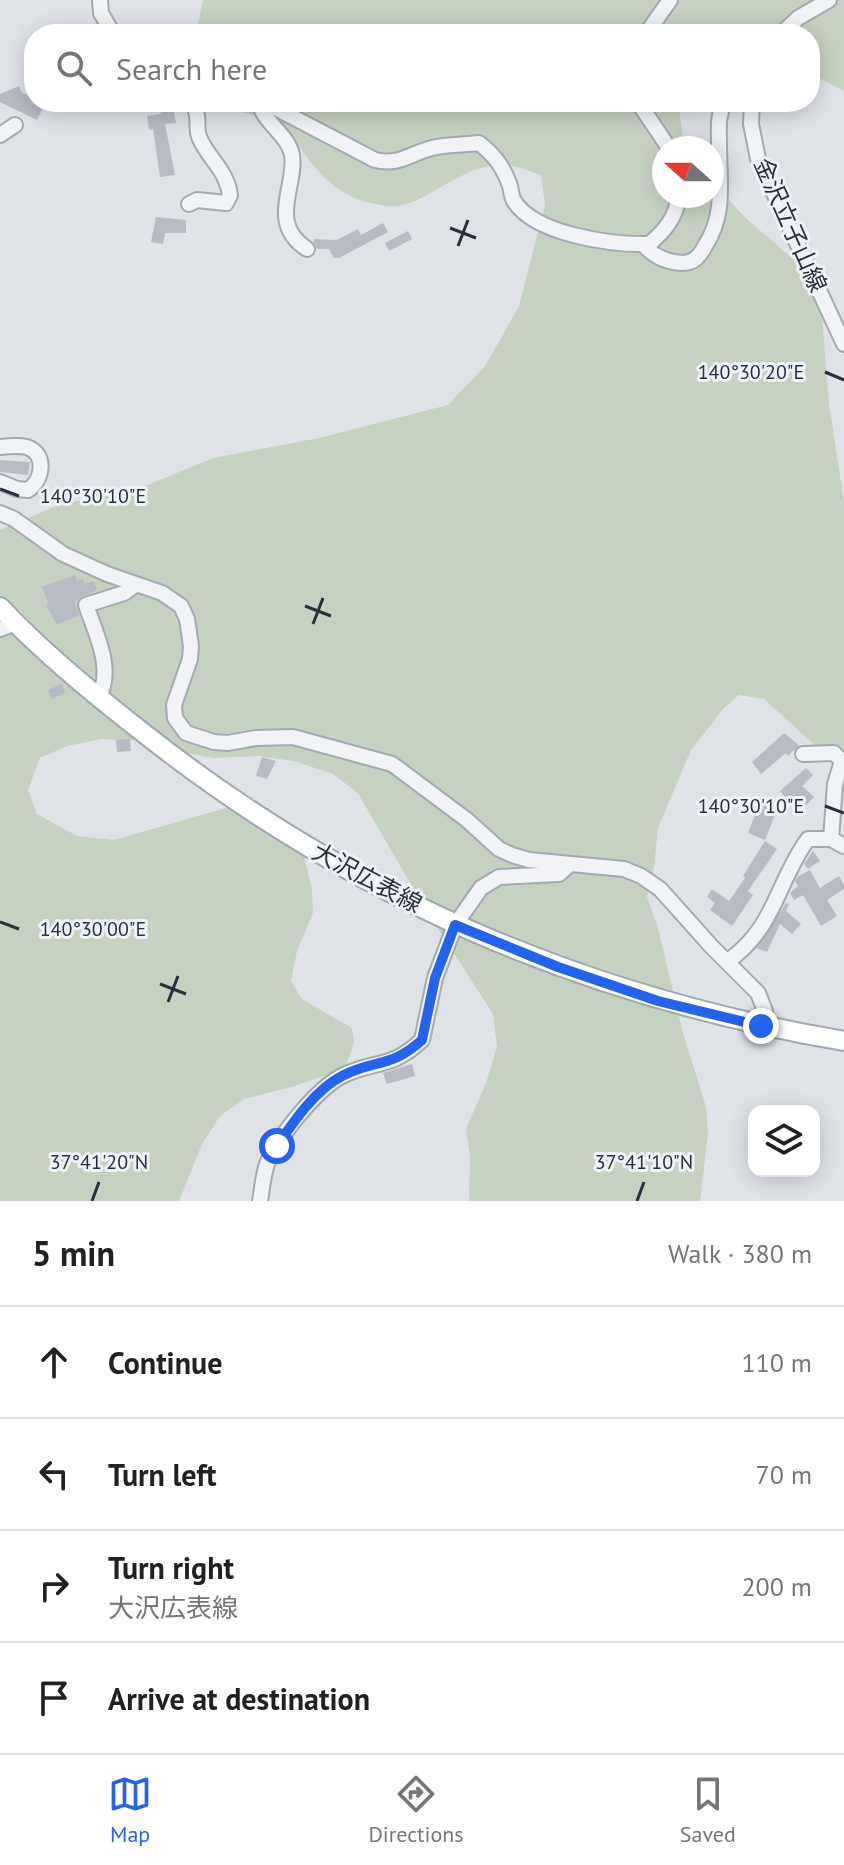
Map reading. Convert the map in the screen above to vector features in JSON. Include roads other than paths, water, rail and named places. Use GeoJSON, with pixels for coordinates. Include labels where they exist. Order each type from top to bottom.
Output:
{"type":"FeatureCollection","features":[{"type":"Feature","properties":{"kind":"main road","name":"大沢広表線"},"geometry":{"type":"LineString","coordinates":[[0,607],[4,626],[188,769],[255,815],[361,879],[455,925],[558,967],[658,1001],[761,1026],[844,1041]]}},
{"type":"Feature","properties":{"kind":"street"},"geometry":{"type":"LineString","coordinates":[[100,0],[101,13],[107,24]]}},
{"type":"Feature","properties":{"kind":"street"},"geometry":{"type":"LineString","coordinates":[[653,24],[670,0]]}},
{"type":"Feature","properties":{"kind":"street"},"geometry":{"type":"LineString","coordinates":[[792,24],[829,0]]}},
{"type":"Feature","properties":{"kind":"street"},"geometry":{"type":"LineString","coordinates":[[189,204],[197,200],[226,203],[230,195],[223,171],[198,136],[197,112]]}},
{"type":"Feature","properties":{"kind":"street"},"geometry":{"type":"LineString","coordinates":[[263,112],[290,147],[293,163],[285,201],[287,218],[296,240],[307,249]]}},
{"type":"Feature","properties":{"kind":"street"},"geometry":{"type":"LineString","coordinates":[[281,112],[375,160],[387,163],[402,161],[436,147],[479,143],[499,160],[514,200],[544,225],[606,243],[649,244],[665,231],[677,208]]}},
{"type":"Feature","properties":{"kind":"street"},"geometry":{"type":"LineString","coordinates":[[645,112],[661,136]]}},
{"type":"Feature","properties":{"kind":"street"},"geometry":{"type":"LineString","coordinates":[[644,245],[658,257],[680,263],[689,262],[698,258],[717,228],[720,205],[718,121],[721,112]]}},
{"type":"Feature","properties":{"kind":"street","name":"金沢立子山線"},"geometry":{"type":"LineString","coordinates":[[752,112],[758,159],[844,344]]}},
{"type":"Feature","properties":{"kind":"street"},"geometry":{"type":"LineString","coordinates":[[0,135],[15,125]]}},
{"type":"Feature","properties":{"kind":"street"},"geometry":{"type":"LineString","coordinates":[[0,447],[24,446],[31,449],[40,459],[41,473],[28,490],[0,482]]}},
{"type":"Feature","properties":{"kind":"street"},"geometry":{"type":"LineString","coordinates":[[0,513],[14,519],[63,554],[171,598],[181,606],[187,619],[191,646],[190,659],[174,705],[175,718],[186,733],[228,743],[293,737],[392,764],[467,820],[499,849],[529,860],[624,869],[641,876],[660,889],[758,993],[765,1011],[761,1026]]}},
{"type":"Feature","properties":{"kind":"street"},"geometry":{"type":"LineString","coordinates":[[98,698],[103,688],[103,661],[86,605],[124,593],[135,585]]}},
{"type":"Feature","properties":{"kind":"street"},"geometry":{"type":"LineString","coordinates":[[728,961],[747,948],[766,923],[795,856],[808,839],[838,842],[835,784],[842,761],[834,753],[803,754]]}},
{"type":"Feature","properties":{"kind":"street"},"geometry":{"type":"LineString","coordinates":[[260,1201],[271,1156],[324,1089],[345,1074],[397,1060],[422,1040],[435,978],[455,925],[475,895],[490,880],[499,877],[559,874],[570,864]]}}]}
